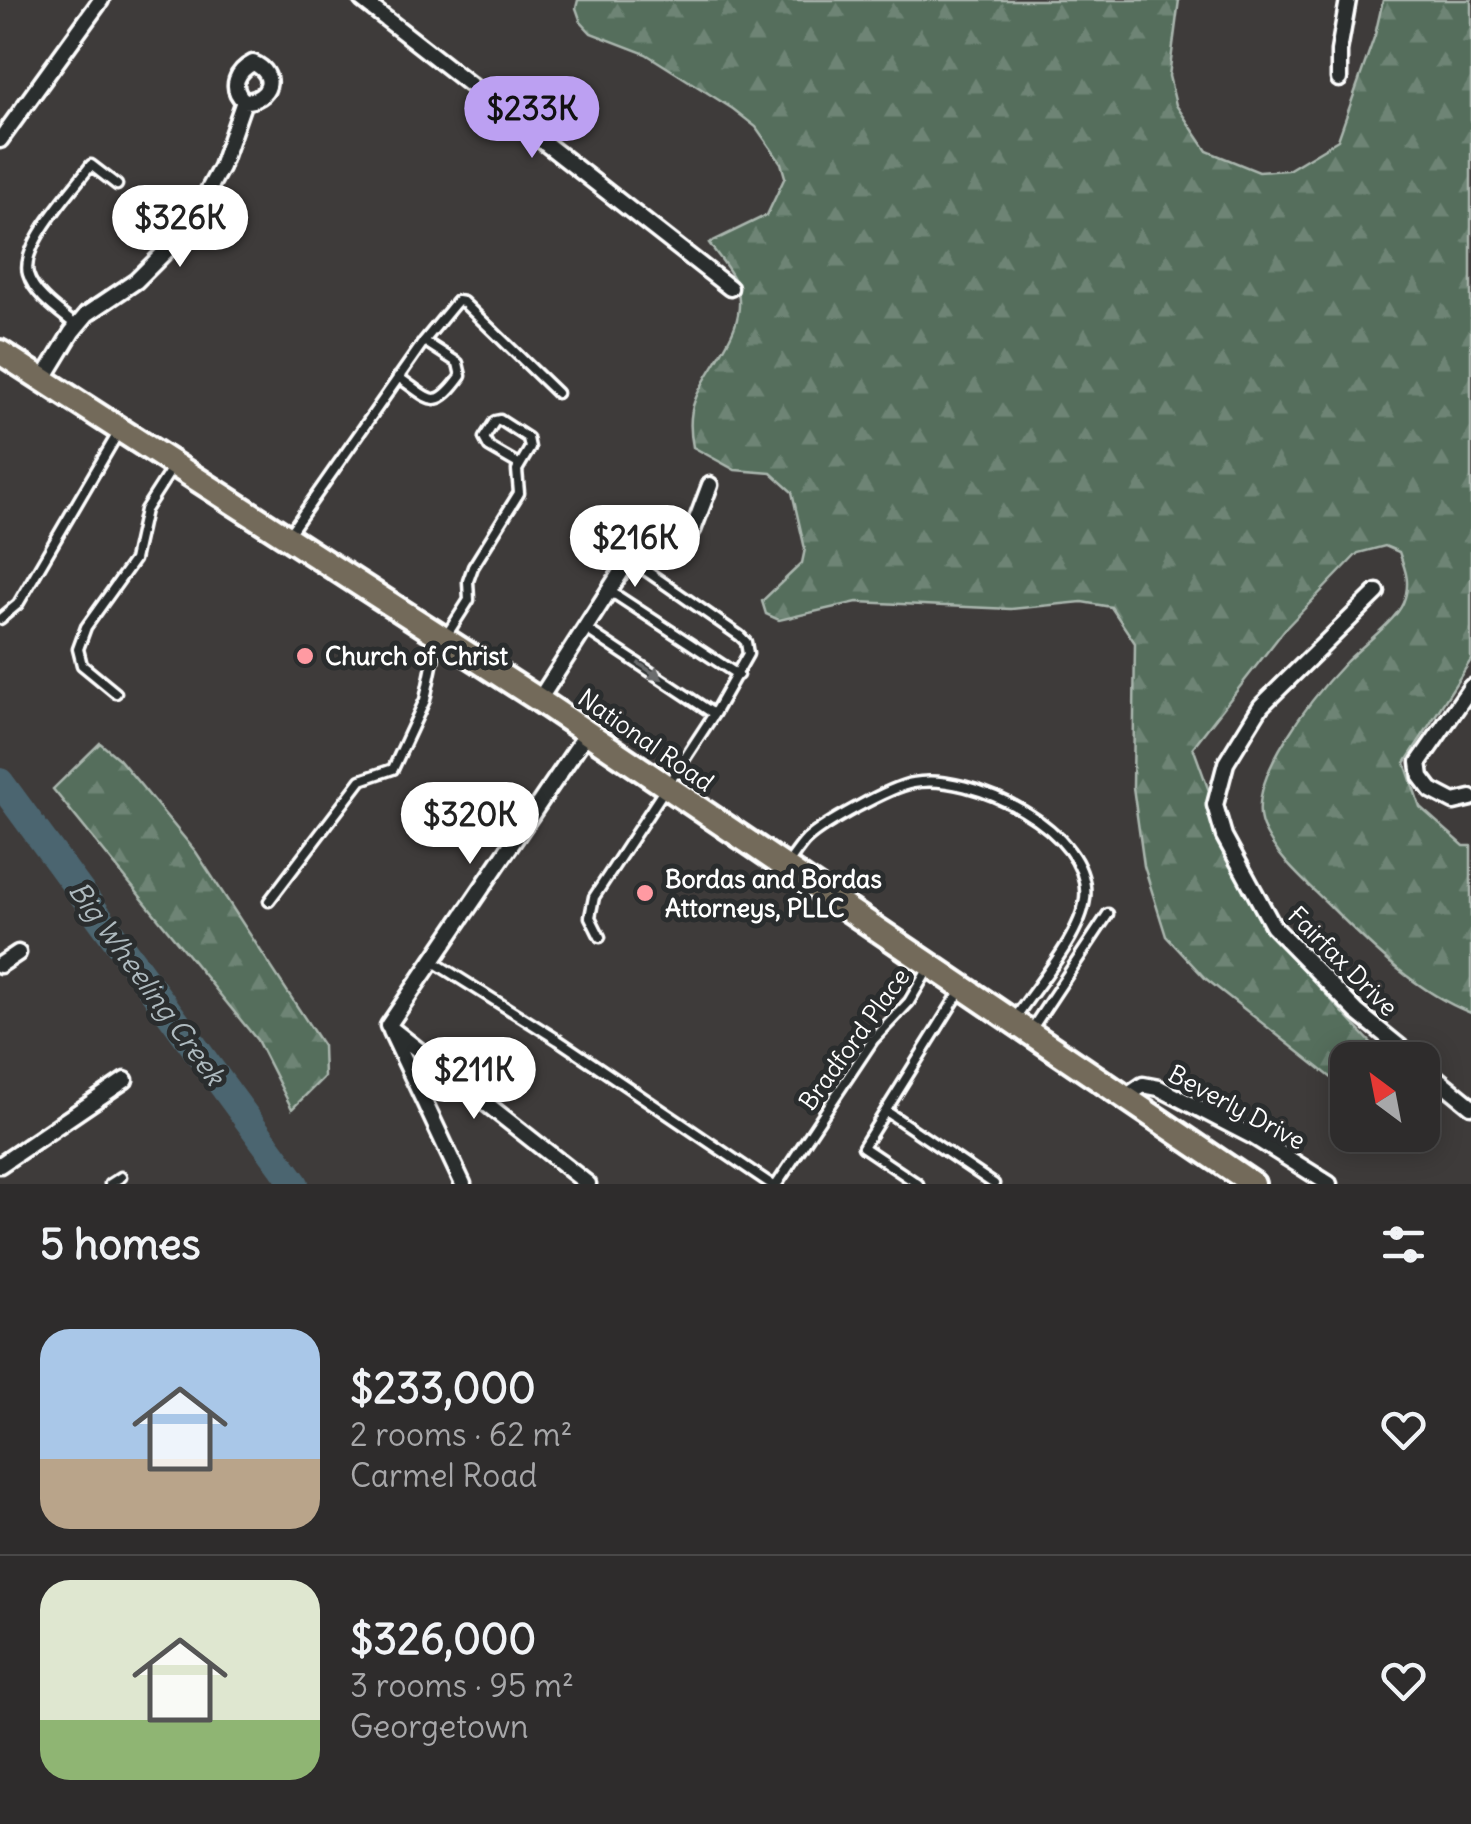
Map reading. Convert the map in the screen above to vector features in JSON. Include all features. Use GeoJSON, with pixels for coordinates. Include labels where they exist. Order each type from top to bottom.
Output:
{"type":"FeatureCollection","features":[{"type":"Feature","properties":{"kind":"main road","name":"National Road"},"geometry":{"type":"LineString","coordinates":[[0,352],[539,700],[1241,1181]]}},
{"type":"Feature","properties":{"kind":"street"},"geometry":{"type":"LineString","coordinates":[[0,140],[101,0]]}},
{"type":"Feature","properties":{"kind":"street"},"geometry":{"type":"LineString","coordinates":[[362,0],[730,288]]}},
{"type":"Feature","properties":{"kind":"street"},"geometry":{"type":"LineString","coordinates":[[1339,79],[1339,51],[1348,0]]}},
{"type":"Feature","properties":{"kind":"street"},"geometry":{"type":"LineString","coordinates":[[44,378],[77,326],[104,300],[136,280],[186,232],[221,168],[244,101]]}},
{"type":"Feature","properties":{"kind":"street"},"geometry":{"type":"LineString","coordinates":[[539,700],[626,564],[693,530],[710,486]]}},
{"type":"Feature","properties":{"kind":"street","name":"Fairfax Drive"},"geometry":{"type":"LineString","coordinates":[[1377,592],[1261,706],[1226,763],[1214,805],[1224,836],[1273,926],[1357,1012],[1394,1042]]}},
{"type":"Feature","properties":{"kind":"street"},"geometry":{"type":"LineString","coordinates":[[1471,687],[1419,762],[1420,777],[1431,790],[1454,802],[1471,798]]}},
{"type":"Feature","properties":{"kind":"street"},"geometry":{"type":"LineString","coordinates":[[388,1026],[587,733]]}},
{"type":"Feature","properties":{"kind":"street"},"geometry":{"type":"LineString","coordinates":[[0,965],[18,953]]}},
{"type":"Feature","properties":{"kind":"street"},"geometry":{"type":"LineString","coordinates":[[388,1026],[463,1184]]}},
{"type":"Feature","properties":{"kind":"street"},"geometry":{"type":"LineString","coordinates":[[388,1026],[588,1184]]}},
{"type":"Feature","properties":{"kind":"street"},"geometry":{"type":"LineString","coordinates":[[0,1165],[126,1080]]}},
{"type":"Feature","properties":{"kind":"street"},"geometry":{"type":"LineString","coordinates":[[1440,1081],[1471,1106]]}},
{"type":"Feature","properties":{"kind":"street","name":"Beverly Drive"},"geometry":{"type":"LineString","coordinates":[[1124,1098],[1142,1085],[1158,1088],[1254,1137],[1329,1184]]}},
{"type":"Feature","properties":{"kind":"lane"},"geometry":{"type":"LineString","coordinates":[[77,326],[38,291],[28,276],[26,258],[91,165],[118,185]]}},
{"type":"Feature","properties":{"kind":"lane"},"geometry":{"type":"LineString","coordinates":[[287,538],[398,377],[457,301],[463,302],[557,393]]}},
{"type":"Feature","properties":{"kind":"lane"},"geometry":{"type":"LineString","coordinates":[[398,377],[431,400],[439,400],[461,376],[458,363],[424,341]]}},
{"type":"Feature","properties":{"kind":"lane"},"geometry":{"type":"LineString","coordinates":[[269,901],[361,780],[392,769],[426,700],[440,638],[470,600],[468,581],[473,567],[518,493],[517,470],[520,465],[530,448],[528,438],[500,420],[495,421],[484,438],[489,447],[520,465]]}},
{"type":"Feature","properties":{"kind":"lane"},"geometry":{"type":"LineString","coordinates":[[0,619],[18,604],[120,429]]}},
{"type":"Feature","properties":{"kind":"lane"},"geometry":{"type":"LineString","coordinates":[[116,693],[82,665],[78,650],[86,626],[134,560],[145,510],[174,464]]}},
{"type":"Feature","properties":{"kind":"lane"},"geometry":{"type":"LineString","coordinates":[[600,937],[590,917],[594,897],[714,714],[748,654],[746,642],[632,560]]}},
{"type":"Feature","properties":{"kind":"lane"},"geometry":{"type":"LineString","coordinates":[[607,594],[616,595],[738,675]]}},
{"type":"Feature","properties":{"kind":"lane"},"geometry":{"type":"LineString","coordinates":[[586,628],[714,714]]}},
{"type":"Feature","properties":{"kind":"lane"},"geometry":{"type":"LineString","coordinates":[[784,868],[807,839],[910,783],[955,782],[1014,805],[1064,844],[1082,868],[1086,895],[1080,922],[1020,1028]]}},
{"type":"Feature","properties":{"kind":"lane"},"geometry":{"type":"LineString","coordinates":[[1020,1028],[1108,914]]}},
{"type":"Feature","properties":{"kind":"lane"},"geometry":{"type":"LineString","coordinates":[[432,961],[774,1184]]}},
{"type":"Feature","properties":{"kind":"lane","name":"Bradford Place"},"geometry":{"type":"LineString","coordinates":[[774,1184],[873,1040],[909,1002],[930,967]]}},
{"type":"Feature","properties":{"kind":"lane"},"geometry":{"type":"LineString","coordinates":[[918,1184],[863,1147],[962,989]]}},
{"type":"Feature","properties":{"kind":"lane"},"geometry":{"type":"LineString","coordinates":[[886,1111],[994,1184]]}},
{"type":"Feature","properties":{"kind":"lane"},"geometry":{"type":"LineString","coordinates":[[110,1184],[121,1176]]}},
{"type":"Feature","properties":{"kind":"green space"},"geometry":{"type":"Polygon","coordinates":[[[578,0],[1179,0],[1169,76],[1176,105],[1207,151],[1259,172],[1288,170],[1338,140],[1375,35],[1383,0],[1471,0],[1471,660],[1405,763],[1420,807],[1464,846],[1471,846],[1471,1013],[1432,994],[1380,954],[1294,871],[1263,827],[1260,808],[1272,763],[1300,717],[1332,677],[1403,603],[1407,578],[1399,552],[1385,546],[1358,553],[1285,629],[1193,747],[1240,876],[1268,932],[1370,1042],[1330,1042],[1330,1077],[1205,978],[1166,936],[1144,866],[1133,787],[1135,643],[1111,607],[1082,602],[1011,609],[857,602],[779,620],[766,614],[762,601],[802,563],[805,549],[792,492],[771,473],[735,470],[693,447],[691,424],[701,386],[738,315],[736,283],[709,243],[767,215],[785,177],[781,163],[756,127],[733,109],[646,54],[591,33],[576,8],[578,0]]]}},
{"type":"Feature","properties":{"kind":"green space"},"geometry":{"type":"Polygon","coordinates":[[[100,743],[119,759],[196,852],[323,1046],[324,1077],[292,1109],[257,1040],[53,789],[100,743]]]}},
{"type":"Feature","properties":{"kind":"waterway","name":"Big Wheeling Creek"},"geometry":{"type":"LineString","coordinates":[[0,782],[295,1184]]}},
{"type":"Feature","properties":{"kind":"place","name":"Church of Christ"},"geometry":{"type":"Point","coordinates":[305,656]}},
{"type":"Feature","properties":{"kind":"place","name":"Bordas and Bordas Attorneys, PLLC"},"geometry":{"type":"Point","coordinates":[645,893]}}]}
